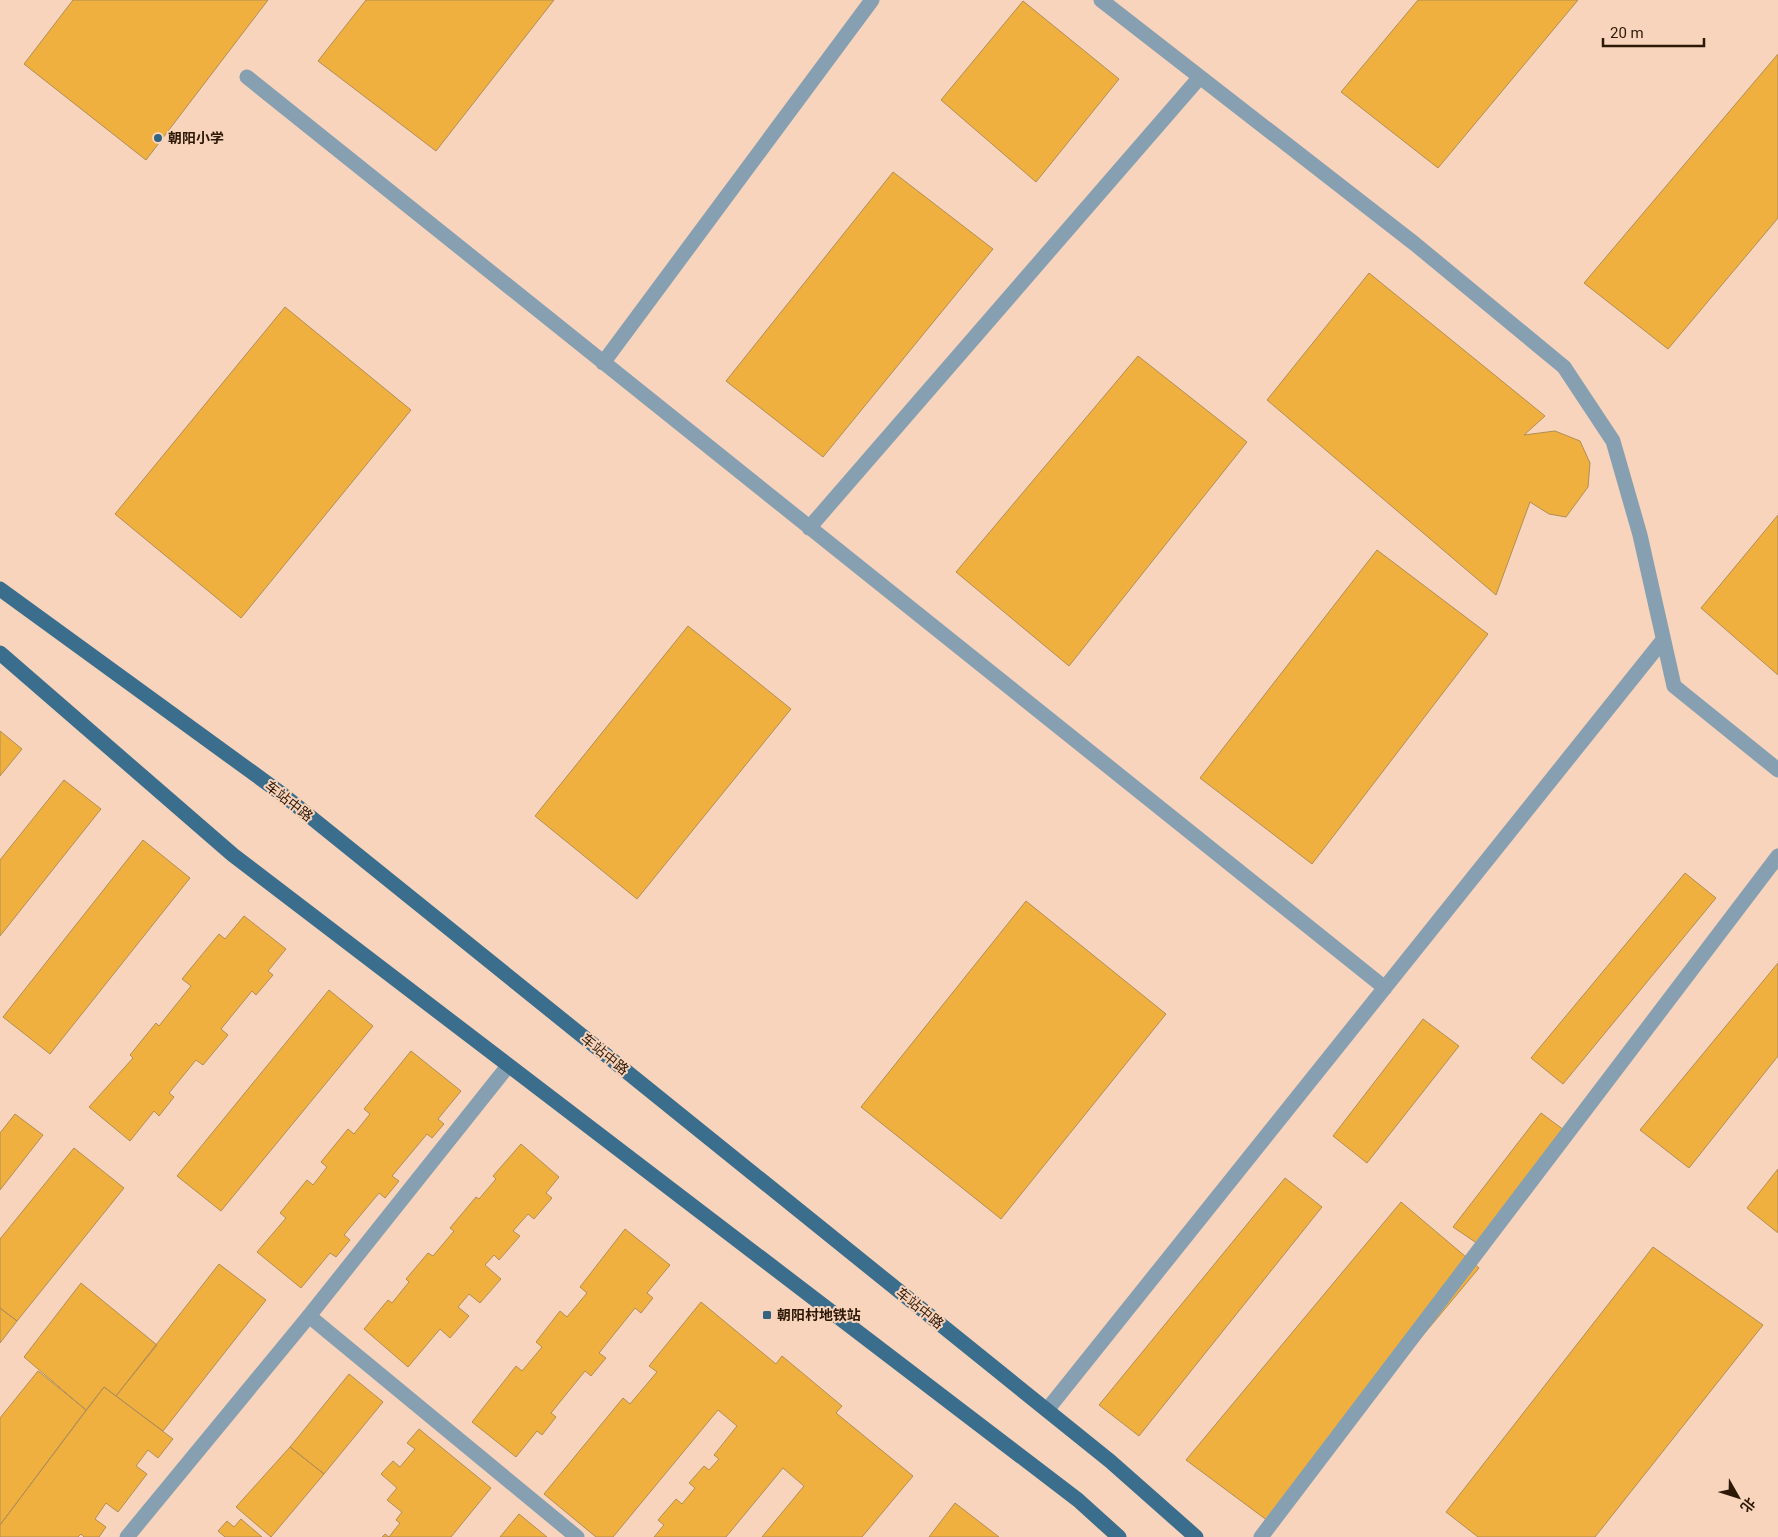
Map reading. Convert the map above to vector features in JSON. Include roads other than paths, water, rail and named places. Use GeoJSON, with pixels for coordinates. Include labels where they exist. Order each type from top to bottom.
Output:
{"type":"FeatureCollection","features":[{"type":"Feature","properties":{"kind":"main road","name":"车站中路"},"geometry":{"type":"LineString","coordinates":[[0,590],[282,794],[1110,1461],[1196,1537]]}},
{"type":"Feature","properties":{"kind":"main road"},"geometry":{"type":"LineString","coordinates":[[0,652],[233,855],[1078,1500],[1119,1537]]}},
{"type":"Feature","properties":{"kind":"street"},"geometry":{"type":"LineString","coordinates":[[602,362],[872,0]]}},
{"type":"Feature","properties":{"kind":"street"},"geometry":{"type":"LineString","coordinates":[[1101,0],[1415,244],[1564,367],[1613,441],[1640,535],[1674,686],[1778,770]]}},
{"type":"Feature","properties":{"kind":"street"},"geometry":{"type":"LineString","coordinates":[[248,77],[1385,988]]}},
{"type":"Feature","properties":{"kind":"street"},"geometry":{"type":"LineString","coordinates":[[809,528],[1200,77]]}},
{"type":"Feature","properties":{"kind":"street"},"geometry":{"type":"LineString","coordinates":[[1047,1410],[1663,640]]}},
{"type":"Feature","properties":{"kind":"street"},"geometry":{"type":"LineString","coordinates":[[1261,1537],[1778,856]]}},
{"type":"Feature","properties":{"kind":"street"},"geometry":{"type":"LineString","coordinates":[[127,1537],[309,1316],[508,1066]]}},
{"type":"Feature","properties":{"kind":"street"},"geometry":{"type":"LineString","coordinates":[[309,1316],[578,1537]]}},
{"type":"Feature","properties":{"kind":"place","name":"朝阳小学"},"geometry":{"type":"Point","coordinates":[158,138]}},
{"type":"Feature","properties":{"kind":"place","name":"朝阳村地铁站"},"geometry":{"type":"Point","coordinates":[767,1315]}}]}
